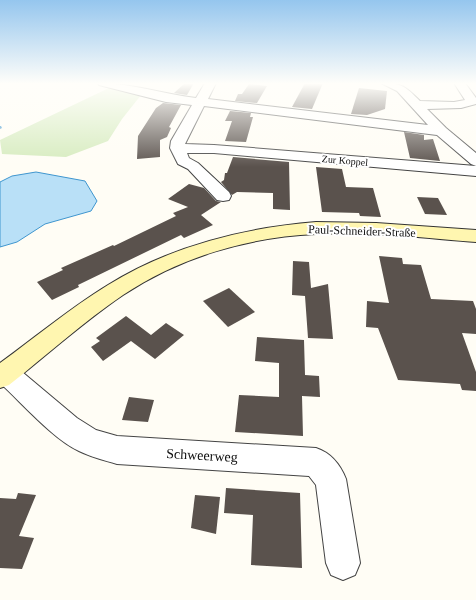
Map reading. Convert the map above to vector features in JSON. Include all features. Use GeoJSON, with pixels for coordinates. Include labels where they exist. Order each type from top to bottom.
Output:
{"type":"FeatureCollection","features":[{"type":"Feature","properties":{"kind":"street"},"geometry":{"type":"LineString","coordinates":[[194,111],[178,141],[176,148],[183,161],[194,166],[223,196]]}},
{"type":"Feature","properties":{"kind":"street"},"geometry":{"type":"LineString","coordinates":[[274,111],[441,131]]}},
{"type":"Feature","properties":{"kind":"street"},"geometry":{"type":"LineString","coordinates":[[422,111],[441,131],[476,161]]}},
{"type":"Feature","properties":{"kind":"street","name":"Zur Koppel"},"geometry":{"type":"LineString","coordinates":[[176,148],[476,171]]}},
{"type":"Feature","properties":{"kind":"street"},"geometry":{"type":"LineString","coordinates":[[194,166],[213,156],[214,150]]}},
{"type":"Feature","properties":{"kind":"street","name":"Paul-Schneider-Straße"},"geometry":{"type":"LineString","coordinates":[[3,375],[102,300],[134,279],[168,262],[207,247],[259,235],[316,228],[476,236]]}},
{"type":"Feature","properties":{"kind":"street","name":"Schweerweg"},"geometry":{"type":"LineString","coordinates":[[3,375],[88,441],[117,450],[316,462],[331,479],[343,563]]}},
{"type":"Feature","properties":{"kind":"green space"},"geometry":{"type":"Polygon","coordinates":[[[61,111],[128,111],[108,141],[66,157],[2,154],[0,140],[61,111]]]}},
{"type":"Feature","properties":{"kind":"water"},"geometry":{"type":"Polygon","coordinates":[[[36,172],[85,181],[97,201],[91,211],[45,224],[17,242],[0,247],[0,182],[12,176],[36,172]]]}},
{"type":"Feature","properties":{"kind":"building"},"geometry":{"type":"Polygon","coordinates":[[[154,111],[178,111],[169,127],[171,128],[167,137],[160,140],[160,157],[137,159],[138,136],[154,111]]]}},
{"type":"Feature","properties":{"kind":"building"},"geometry":{"type":"Polygon","coordinates":[[[230,111],[251,113],[250,117],[253,117],[246,142],[225,141],[232,121],[225,121],[230,111]]]}},
{"type":"Feature","properties":{"kind":"building"},"geometry":{"type":"Polygon","coordinates":[[[352,111],[379,111],[367,115],[351,114],[352,111]]]}},
{"type":"Feature","properties":{"kind":"building"},"geometry":{"type":"Polygon","coordinates":[[[404,132],[424,135],[424,140],[433,139],[440,161],[410,158],[404,132]]]}},
{"type":"Feature","properties":{"kind":"building"},"geometry":{"type":"Polygon","coordinates":[[[233,157],[289,162],[290,210],[273,209],[273,193],[237,192],[232,195],[221,182],[224,180],[225,173],[227,173],[233,157]]]}},
{"type":"Feature","properties":{"kind":"building"},"geometry":{"type":"Polygon","coordinates":[[[316,167],[342,169],[346,187],[373,188],[381,217],[360,216],[359,213],[322,212],[316,167]]]}},
{"type":"Feature","properties":{"kind":"building"},"geometry":{"type":"Polygon","coordinates":[[[189,184],[204,188],[216,201],[221,202],[201,215],[213,225],[184,238],[181,235],[78,285],[79,287],[52,300],[37,282],[63,270],[61,268],[113,245],[114,246],[176,216],[173,213],[188,207],[168,199],[189,184]]]}},
{"type":"Feature","properties":{"kind":"building"},"geometry":{"type":"Polygon","coordinates":[[[417,197],[438,198],[447,215],[425,214],[417,197]]]}},
{"type":"Feature","properties":{"kind":"building"},"geometry":{"type":"Polygon","coordinates":[[[379,256],[402,258],[403,264],[421,265],[431,299],[473,301],[476,309],[476,334],[462,333],[476,372],[476,391],[462,390],[460,384],[398,380],[378,328],[366,327],[367,301],[389,303],[379,256]]]}},
{"type":"Feature","properties":{"kind":"building"},"geometry":{"type":"Polygon","coordinates":[[[293,261],[309,262],[311,288],[328,284],[333,339],[308,338],[305,296],[292,295],[293,261]]]}},
{"type":"Feature","properties":{"kind":"building"},"geometry":{"type":"Polygon","coordinates":[[[229,288],[255,312],[228,327],[203,301],[229,288]]]}},
{"type":"Feature","properties":{"kind":"building"},"geometry":{"type":"Polygon","coordinates":[[[126,316],[151,335],[166,323],[184,335],[155,359],[131,341],[103,361],[91,347],[100,341],[96,338],[126,316]]]}},
{"type":"Feature","properties":{"kind":"building"},"geometry":{"type":"Polygon","coordinates":[[[257,337],[304,340],[305,375],[319,376],[320,397],[302,396],[303,436],[235,432],[239,395],[279,397],[279,363],[255,361],[257,337]]]}},
{"type":"Feature","properties":{"kind":"building"},"geometry":{"type":"Polygon","coordinates":[[[129,397],[154,400],[148,422],[122,420],[129,397]]]}},
{"type":"Feature","properties":{"kind":"building"},"geometry":{"type":"Polygon","coordinates":[[[226,488],[300,493],[302,568],[251,565],[253,515],[224,513],[226,488]]]}},
{"type":"Feature","properties":{"kind":"building"},"geometry":{"type":"Polygon","coordinates":[[[18,493],[36,495],[19,536],[34,538],[22,569],[0,568],[0,498],[16,499],[18,493]]]}},
{"type":"Feature","properties":{"kind":"building"},"geometry":{"type":"Polygon","coordinates":[[[195,495],[220,497],[216,534],[191,528],[195,495]]]}}]}
